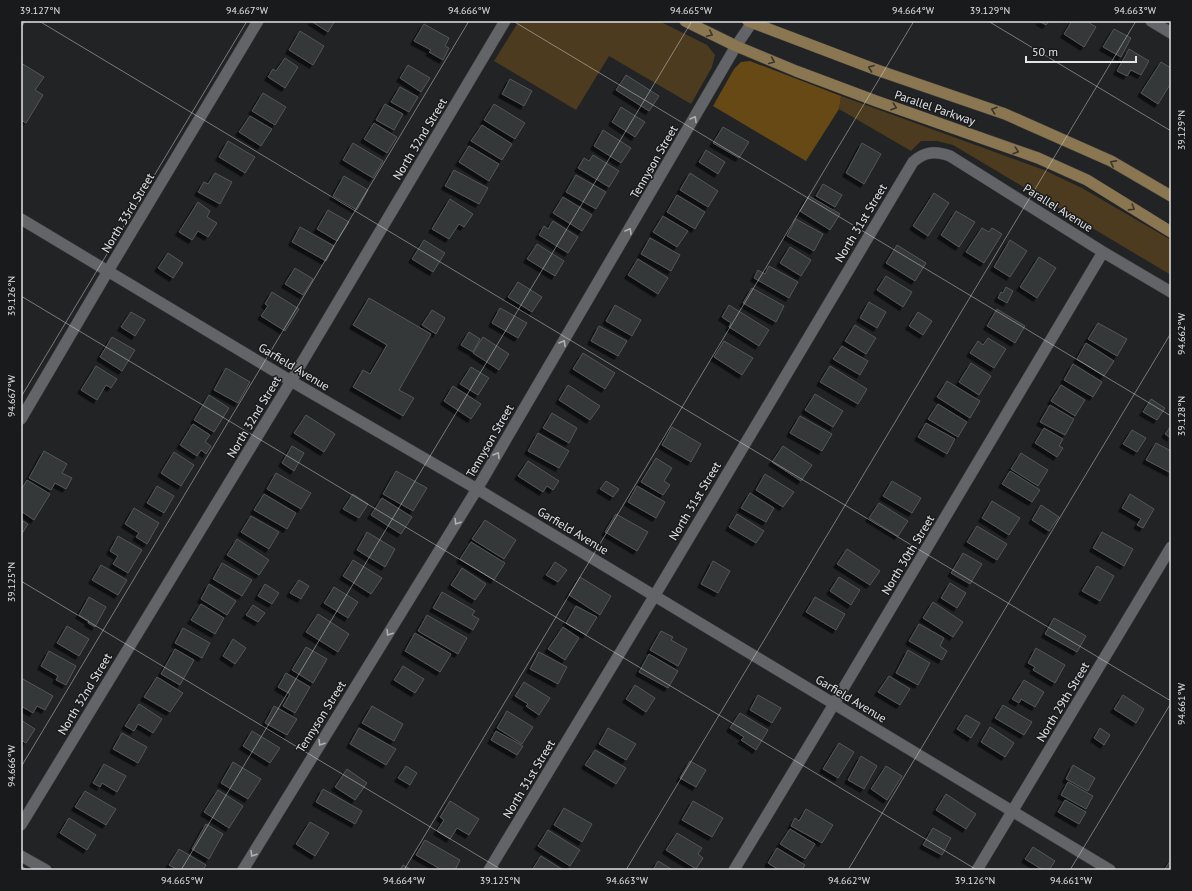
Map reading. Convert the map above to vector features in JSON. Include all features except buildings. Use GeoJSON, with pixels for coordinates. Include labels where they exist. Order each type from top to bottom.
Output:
{"type":"FeatureCollection","features":[{"type":"Feature","properties":{"kind":"main road","name":"Parallel Parkway"},"geometry":{"type":"LineString","coordinates":[[685,21],[736,46],[796,71],[1038,158],[1087,180],[1171,232]]}},
{"type":"Feature","properties":{"kind":"main road","name":"Parallel Parkway"},"geometry":{"type":"LineString","coordinates":[[751,22],[877,70],[1005,114],[1111,161],[1171,196]]}},
{"type":"Feature","properties":{"kind":"street","name":"North 33rd Street"},"geometry":{"type":"LineString","coordinates":[[21,419],[108,270],[258,21]]}},
{"type":"Feature","properties":{"kind":"street","name":"North 32nd Street"},"geometry":{"type":"LineString","coordinates":[[21,825],[291,381],[505,21]]}},
{"type":"Feature","properties":{"kind":"street"},"geometry":{"type":"LineString","coordinates":[[1151,21],[1171,33]]}},
{"type":"Feature","properties":{"kind":"street","name":"Tennyson Street"},"geometry":{"type":"LineString","coordinates":[[243,870],[477,489],[751,22]]}},
{"type":"Feature","properties":{"kind":"street","name":"Parallel Avenue"},"geometry":{"type":"LineString","coordinates":[[930,153],[941,153],[950,156],[1103,252],[1171,292]]}},
{"type":"Feature","properties":{"kind":"street","name":"North 31st Street"},"geometry":{"type":"LineString","coordinates":[[489,870],[913,162],[920,156],[930,153]]}},
{"type":"Feature","properties":{"kind":"street","name":"Garfield Avenue"},"geometry":{"type":"LineString","coordinates":[[21,219],[291,381],[655,595],[1110,870]]}},
{"type":"Feature","properties":{"kind":"street","name":"North 30th Street"},"geometry":{"type":"LineString","coordinates":[[734,870],[1103,252]]}},
{"type":"Feature","properties":{"kind":"street","name":"North 29th Street"},"geometry":{"type":"LineString","coordinates":[[976,870],[1171,547]]}},
{"type":"Feature","properties":{"kind":"street"},"geometry":{"type":"LineString","coordinates":[[21,856],[46,870]]}},
{"type":"Feature","properties":{"kind":"shaded area"},"geometry":{"type":"Polygon","coordinates":[[[519,21],[659,21],[707,45],[715,55],[712,67],[691,104],[609,56],[576,110],[494,61],[519,21]]]}},
{"type":"Feature","properties":{"kind":"shaded area"},"geometry":{"type":"Polygon","coordinates":[[[750,61],[841,96],[839,109],[806,161],[713,106],[734,69],[741,62],[750,61]]]}},
{"type":"Feature","properties":{"kind":"shaded area"},"geometry":{"type":"Polygon","coordinates":[[[841,96],[1044,170],[1082,188],[1171,240],[1171,275],[953,145],[937,141],[921,141],[911,151],[839,109],[841,96]]]}}]}
